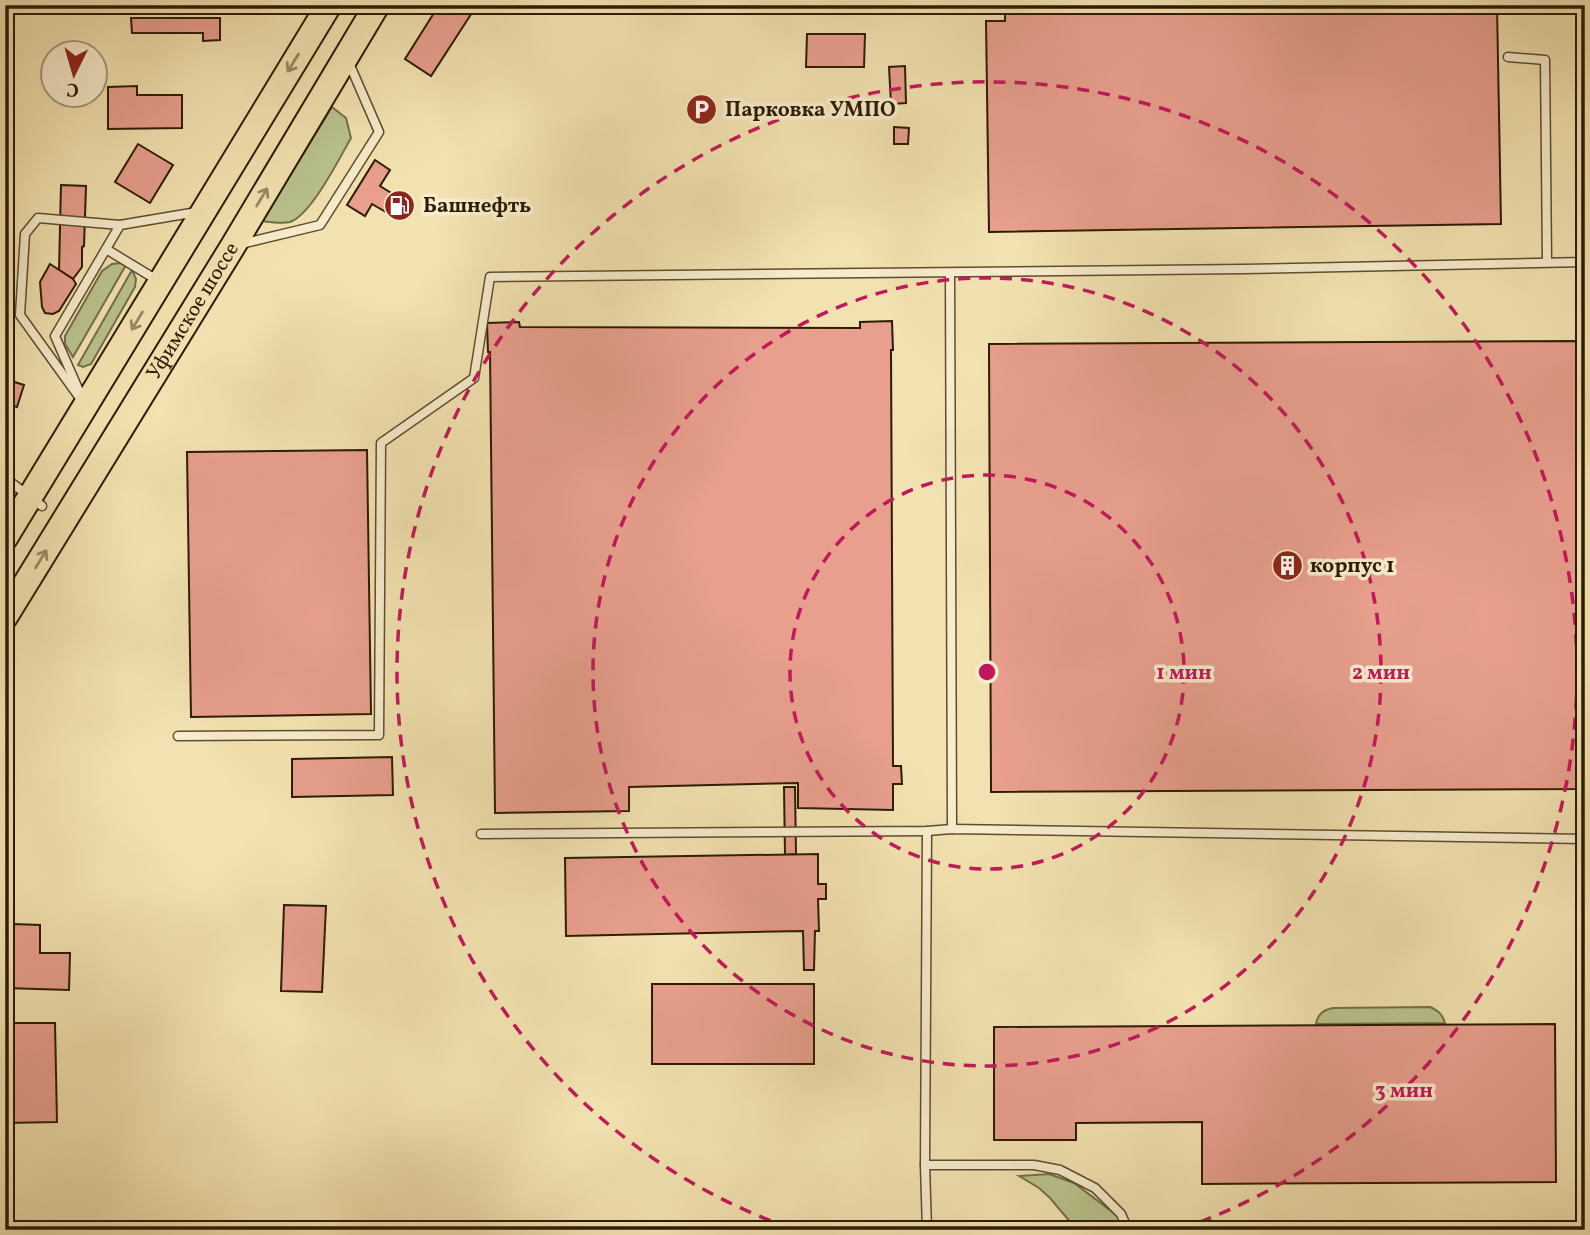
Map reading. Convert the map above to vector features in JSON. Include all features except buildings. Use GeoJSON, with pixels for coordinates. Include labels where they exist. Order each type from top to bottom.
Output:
{"type":"FeatureCollection","features":[{"type":"Feature","properties":{"kind":"main road","name":"Уфимское шоссе"},"geometry":{"type":"LineString","coordinates":[[5,538],[36,502],[86,406],[329,5]]}},
{"type":"Feature","properties":{"kind":"main road","name":"Уфимское шоссе"},"geometry":{"type":"LineString","coordinates":[[5,617],[233,246],[377,5]]}},
{"type":"Feature","properties":{"kind":"lane"},"geometry":{"type":"LineString","coordinates":[[233,246],[320,225],[379,132],[346,57]]}},
{"type":"Feature","properties":{"kind":"lane"},"geometry":{"type":"LineString","coordinates":[[1508,57],[1545,60],[1546,262]]}},
{"type":"Feature","properties":{"kind":"lane"},"geometry":{"type":"LineString","coordinates":[[86,406],[20,314],[26,234],[38,218],[120,225],[203,210]]}},
{"type":"Feature","properties":{"kind":"lane"},"geometry":{"type":"LineString","coordinates":[[86,406],[55,336],[120,225]]}},
{"type":"Feature","properties":{"kind":"lane"},"geometry":{"type":"LineString","coordinates":[[106,249],[160,281]]}},
{"type":"Feature","properties":{"kind":"lane"},"geometry":{"type":"LineString","coordinates":[[178,736],[379,735],[382,443],[474,379],[490,277],[1258,269],[1585,262]]}},
{"type":"Feature","properties":{"kind":"lane"},"geometry":{"type":"LineString","coordinates":[[950,273],[952,828]]}},
{"type":"Feature","properties":{"kind":"lane"},"geometry":{"type":"LineString","coordinates":[[5,478],[36,502]]}},
{"type":"Feature","properties":{"kind":"lane"},"geometry":{"type":"LineString","coordinates":[[481,834],[927,831],[952,828],[1585,839]]}},
{"type":"Feature","properties":{"kind":"lane"},"geometry":{"type":"LineString","coordinates":[[927,831],[927,1230]]}},
{"type":"Feature","properties":{"kind":"lane"},"geometry":{"type":"LineString","coordinates":[[925,1165],[1034,1165],[1060,1170],[1094,1188],[1121,1214],[1128,1230]]}},
{"type":"Feature","properties":{"kind":"green space"},"geometry":{"type":"Polygon","coordinates":[[[332,107],[346,118],[351,138],[324,185],[307,209],[290,222],[262,221],[332,107]]]}},
{"type":"Feature","properties":{"kind":"green space"},"geometry":{"type":"Polygon","coordinates":[[[112,264],[126,265],[73,357],[65,344],[65,336],[102,271],[112,264]]]}},
{"type":"Feature","properties":{"kind":"green space"},"geometry":{"type":"Polygon","coordinates":[[[132,270],[136,279],[135,287],[91,364],[83,367],[78,365],[132,270]]]}},
{"type":"Feature","properties":{"kind":"green space"},"geometry":{"type":"Polygon","coordinates":[[[1430,1007],[1440,1013],[1445,1023],[1316,1024],[1322,1013],[1333,1008],[1430,1007]]]}},
{"type":"Feature","properties":{"kind":"green space"},"geometry":{"type":"Polygon","coordinates":[[[1049,1174],[1074,1183],[1119,1217],[1124,1230],[1077,1230],[1050,1198],[1019,1176],[1049,1174]]]}},
{"type":"Feature","properties":{"kind":"place","name":"Парковка УМПО"},"geometry":{"type":"Point","coordinates":[702,110]}},
{"type":"Feature","properties":{"kind":"place","name":"Башнефть"},"geometry":{"type":"Point","coordinates":[400,206]}},
{"type":"Feature","properties":{"kind":"place","name":"корпус 1"},"geometry":{"type":"Point","coordinates":[1287,566]}}]}
